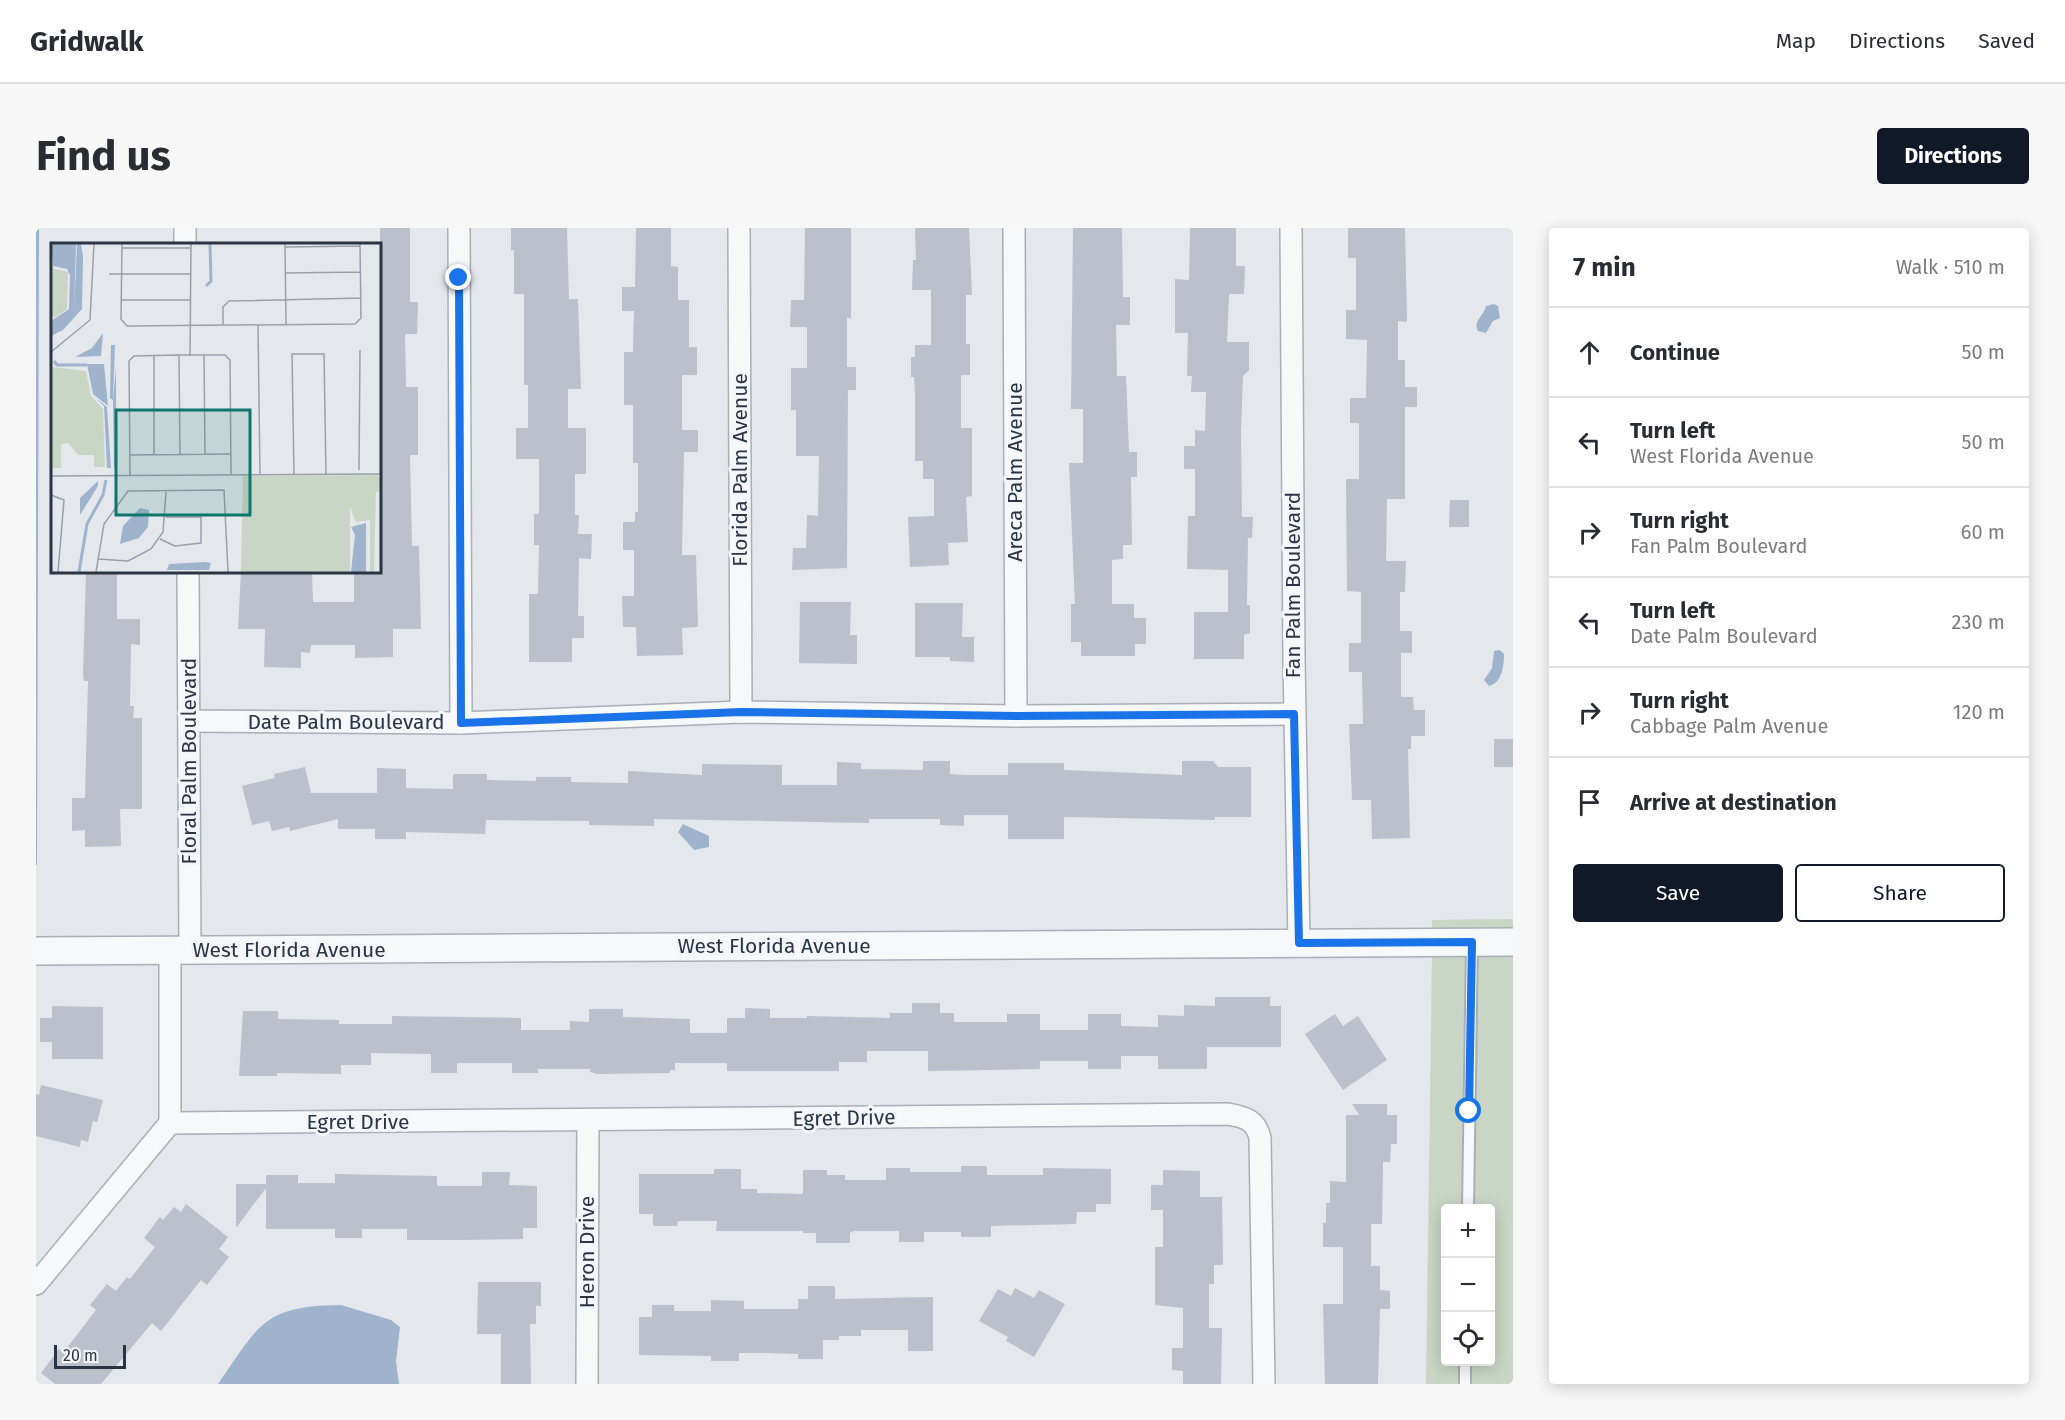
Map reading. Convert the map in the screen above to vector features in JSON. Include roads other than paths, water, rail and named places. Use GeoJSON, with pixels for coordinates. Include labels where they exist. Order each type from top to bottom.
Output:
{"type":"FeatureCollection","features":[{"type":"Feature","properties":{"kind":"street"},"geometry":{"type":"LineString","coordinates":[[184,228],[185,243]]}},
{"type":"Feature","properties":{"kind":"street"},"geometry":{"type":"LineString","coordinates":[[459,228],[461,723]]}},
{"type":"Feature","properties":{"kind":"street","name":"Florida Palm Avenue"},"geometry":{"type":"LineString","coordinates":[[739,228],[741,712]]}},
{"type":"Feature","properties":{"kind":"street","name":"Areca Palm Avenue"},"geometry":{"type":"LineString","coordinates":[[1014,228],[1016,716]]}},
{"type":"Feature","properties":{"kind":"street","name":"Fan Palm Boulevard"},"geometry":{"type":"LineString","coordinates":[[1291,228],[1294,714],[1299,943]]}},
{"type":"Feature","properties":{"kind":"street","name":"Floral Palm Boulevard"},"geometry":{"type":"LineString","coordinates":[[180,951],[189,721],[188,573]]}},
{"type":"Feature","properties":{"kind":"street","name":"Date Palm Boulevard"},"geometry":{"type":"LineString","coordinates":[[189,721],[461,723],[741,712],[1016,716],[1294,714]]}},
{"type":"Feature","properties":{"kind":"street","name":"West Florida Avenue"},"geometry":{"type":"LineString","coordinates":[[36,951],[1513,942]]}},
{"type":"Feature","properties":{"kind":"street"},"geometry":{"type":"LineString","coordinates":[[36,1284],[170,1123],[180,951]]}},
{"type":"Feature","properties":{"kind":"street","name":"Egret Drive"},"geometry":{"type":"LineString","coordinates":[[170,1123],[1228,1114],[1246,1117],[1258,1127],[1260,1138],[1264,1384]]}},
{"type":"Feature","properties":{"kind":"street","name":"Heron Drive"},"geometry":{"type":"LineString","coordinates":[[587,1384],[588,1120]]}},
{"type":"Feature","properties":{"kind":"lane"},"geometry":{"type":"LineString","coordinates":[[1468,1204],[1472,942]]}},
{"type":"Feature","properties":{"kind":"lane"},"geometry":{"type":"LineString","coordinates":[[1465,1366],[1465,1384]]}},
{"type":"Feature","properties":{"kind":"water"},"geometry":{"type":"Polygon","coordinates":[[[36,228],[39,228],[37,865],[36,865],[36,228]]]}},
{"type":"Feature","properties":{"kind":"water"},"geometry":{"type":"Polygon","coordinates":[[[1494,304],[1498,306],[1500,318],[1493,321],[1486,333],[1478,331],[1477,324],[1486,306],[1494,304]]]}},
{"type":"Feature","properties":{"kind":"water"},"geometry":{"type":"Polygon","coordinates":[[[1500,650],[1504,654],[1501,673],[1497,681],[1489,686],[1484,680],[1492,668],[1494,651],[1500,650]]]}},
{"type":"Feature","properties":{"kind":"water"},"geometry":{"type":"Polygon","coordinates":[[[683,824],[709,836],[709,847],[694,850],[678,832],[683,824]]]}},
{"type":"Feature","properties":{"kind":"water"},"geometry":{"type":"Polygon","coordinates":[[[341,1305],[391,1320],[400,1327],[396,1361],[399,1384],[218,1384],[244,1346],[266,1322],[295,1309],[341,1305]]]}}]}
